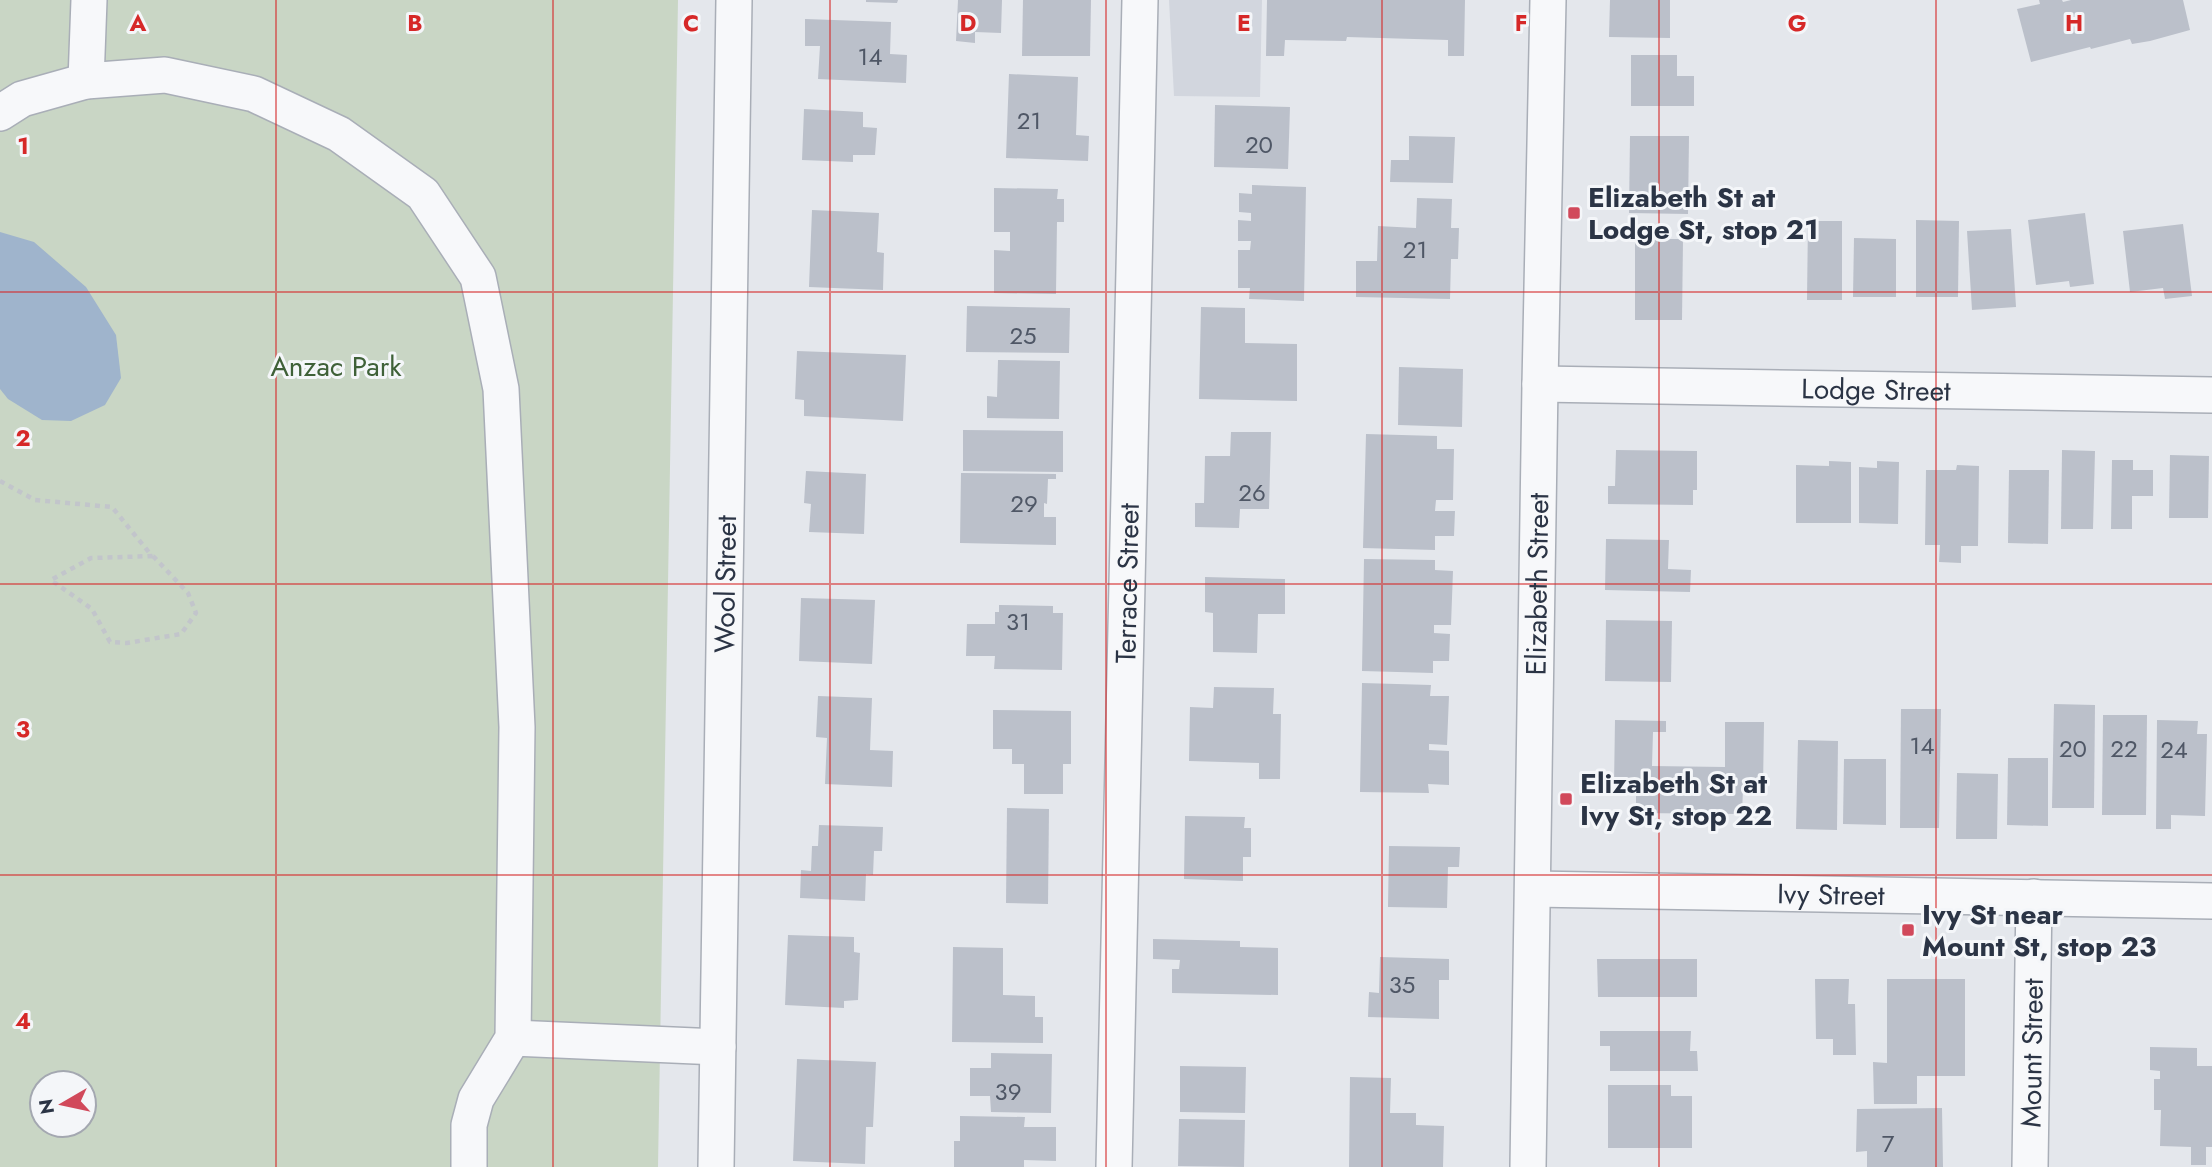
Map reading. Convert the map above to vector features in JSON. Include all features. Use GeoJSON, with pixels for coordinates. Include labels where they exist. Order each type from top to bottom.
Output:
{"type":"FeatureCollection","features":[{"type":"Feature","properties":{"kind":"street"},"geometry":{"type":"LineString","coordinates":[[86,81],[89,0]]}},
{"type":"Feature","properties":{"kind":"street","name":"Wool Street"},"geometry":{"type":"LineString","coordinates":[[716,1167],[734,0]]}},
{"type":"Feature","properties":{"kind":"street","name":"Terrace Street"},"geometry":{"type":"LineString","coordinates":[[1114,1167],[1140,0]]}},
{"type":"Feature","properties":{"kind":"street","name":"Elizabeth Street"},"geometry":{"type":"LineString","coordinates":[[1528,1167],[1548,0]]}},
{"type":"Feature","properties":{"kind":"street"},"geometry":{"type":"LineString","coordinates":[[0,113],[22,99],[86,81],[165,75],[254,94],[339,134],[423,194],[478,277],[500,389],[516,700],[513,1038],[475,1099],[469,1125],[469,1167]]}},
{"type":"Feature","properties":{"kind":"street","name":"Lodge Street"},"geometry":{"type":"LineString","coordinates":[[1540,384],[2212,395]]}},
{"type":"Feature","properties":{"kind":"street","name":"Ivy Street"},"geometry":{"type":"LineString","coordinates":[[1533,889],[2212,901]]}},
{"type":"Feature","properties":{"kind":"street","name":"Mount Street"},"geometry":{"type":"LineString","coordinates":[[2030,1167],[2034,897]]}},
{"type":"Feature","properties":{"kind":"street"},"geometry":{"type":"LineString","coordinates":[[513,1038],[718,1047]]}},
{"type":"Feature","properties":{"kind":"path"},"geometry":{"type":"LineString","coordinates":[[0,481],[35,500],[112,507],[152,556],[188,593],[196,613],[181,634],[127,643],[110,642],[92,609],[51,580],[92,558],[152,556]]}},
{"type":"Feature","properties":{"kind":"shaded area"},"geometry":{"type":"Polygon","coordinates":[[[1169,0],[1262,0],[1260,97],[1174,96],[1169,0]]]}},
{"type":"Feature","properties":{"kind":"green space","name":"Anzac Park"},"geometry":{"type":"Polygon","coordinates":[[[0,0],[678,0],[658,1167],[0,1167],[0,0]]]}},
{"type":"Feature","properties":{"kind":"water"},"geometry":{"type":"Polygon","coordinates":[[[0,232],[34,242],[86,287],[116,335],[121,378],[105,405],[71,421],[42,420],[8,399],[0,389],[0,232]]]}},
{"type":"Feature","properties":{"kind":"building"},"geometry":{"type":"Polygon","coordinates":[[[866,0],[898,0],[897,3],[866,0]]]}},
{"type":"Feature","properties":{"kind":"building"},"geometry":{"type":"Polygon","coordinates":[[[958,0],[1002,0],[1001,33],[975,32],[975,43],[956,41],[958,0]]]}},
{"type":"Feature","properties":{"kind":"building"},"geometry":{"type":"Polygon","coordinates":[[[1023,0],[1091,0],[1090,56],[1022,56],[1023,0]]]}},
{"type":"Feature","properties":{"kind":"building"},"geometry":{"type":"Polygon","coordinates":[[[1267,0],[1465,0],[1464,56],[1448,56],[1448,40],[1347,37],[1346,41],[1285,40],[1284,56],[1266,56],[1267,0]]]}},
{"type":"Feature","properties":{"kind":"building"},"geometry":{"type":"Polygon","coordinates":[[[1610,0],[1670,0],[1670,38],[1609,37],[1610,0]]]}},
{"type":"Feature","properties":{"kind":"building"},"geometry":{"type":"Polygon","coordinates":[[[2039,0],[2183,0],[2190,30],[2150,41],[2132,44],[2130,39],[2091,49],[2090,47],[2031,62],[2017,9],[2040,4],[2039,0]]]}},
{"type":"Feature","properties":{"kind":"building"},"geometry":{"type":"Polygon","coordinates":[[[805,19],[891,22],[890,54],[907,55],[906,83],[818,79],[820,46],[805,46],[805,19]]]}},
{"type":"Feature","properties":{"kind":"building"},"geometry":{"type":"Polygon","coordinates":[[[1631,55],[1677,55],[1677,76],[1694,76],[1694,106],[1631,106],[1631,55]]]}},
{"type":"Feature","properties":{"kind":"building"},"geometry":{"type":"Polygon","coordinates":[[[1009,74],[1078,77],[1076,135],[1089,136],[1088,161],[1006,158],[1009,74]]]}},
{"type":"Feature","properties":{"kind":"building"},"geometry":{"type":"Polygon","coordinates":[[[1215,105],[1290,107],[1288,169],[1214,167],[1215,105]]]}},
{"type":"Feature","properties":{"kind":"building"},"geometry":{"type":"Polygon","coordinates":[[[804,109],[863,112],[863,127],[877,128],[875,155],[853,155],[853,162],[802,160],[804,109]]]}},
{"type":"Feature","properties":{"kind":"building"},"geometry":{"type":"Polygon","coordinates":[[[1409,136],[1455,137],[1453,183],[1390,182],[1391,160],[1409,160],[1409,136]]]}},
{"type":"Feature","properties":{"kind":"building"},"geometry":{"type":"Polygon","coordinates":[[[1630,136],[1689,136],[1688,214],[1629,213],[1630,136]]]}},
{"type":"Feature","properties":{"kind":"building"},"geometry":{"type":"Polygon","coordinates":[[[1252,185],[1306,187],[1304,301],[1249,299],[1250,288],[1238,288],[1238,250],[1250,250],[1251,241],[1238,241],[1238,220],[1251,221],[1251,213],[1239,212],[1239,193],[1252,194],[1252,185]]]}},
{"type":"Feature","properties":{"kind":"building"},"geometry":{"type":"Polygon","coordinates":[[[994,188],[1058,189],[1057,199],[1064,199],[1064,222],[1057,222],[1056,294],[994,293],[994,250],[1010,251],[1010,232],[994,232],[994,188]]]}},
{"type":"Feature","properties":{"kind":"building"},"geometry":{"type":"Polygon","coordinates":[[[1417,198],[1452,199],[1451,228],[1459,228],[1458,259],[1451,259],[1450,299],[1356,297],[1356,261],[1377,261],[1378,226],[1416,228],[1417,198]]]}},
{"type":"Feature","properties":{"kind":"building"},"geometry":{"type":"Polygon","coordinates":[[[812,210],[879,213],[877,252],[884,253],[883,290],[809,287],[812,210]]]}},
{"type":"Feature","properties":{"kind":"building"},"geometry":{"type":"Polygon","coordinates":[[[2085,213],[2094,284],[2070,287],[2069,281],[2036,285],[2028,220],[2085,213]]]}},
{"type":"Feature","properties":{"kind":"building"},"geometry":{"type":"Polygon","coordinates":[[[1916,220],[1959,221],[1958,297],[1916,297],[1916,220]]]}},
{"type":"Feature","properties":{"kind":"building"},"geometry":{"type":"Polygon","coordinates":[[[1808,221],[1842,221],[1842,300],[1807,300],[1808,221]]]}},
{"type":"Feature","properties":{"kind":"building"},"geometry":{"type":"Polygon","coordinates":[[[2183,224],[2192,296],[2165,299],[2163,288],[2130,292],[2123,231],[2183,224]]]}},
{"type":"Feature","properties":{"kind":"building"},"geometry":{"type":"Polygon","coordinates":[[[2011,229],[2016,307],[1972,310],[1967,231],[2011,229]]]}},
{"type":"Feature","properties":{"kind":"building"},"geometry":{"type":"Polygon","coordinates":[[[1854,238],[1896,239],[1896,297],[1853,297],[1854,238]]]}},
{"type":"Feature","properties":{"kind":"building"},"geometry":{"type":"Polygon","coordinates":[[[1635,239],[1683,239],[1682,320],[1635,320],[1635,239]]]}},
{"type":"Feature","properties":{"kind":"building"},"geometry":{"type":"Polygon","coordinates":[[[967,306],[1070,308],[1069,353],[966,352],[967,306]]]}},
{"type":"Feature","properties":{"kind":"building"},"geometry":{"type":"Polygon","coordinates":[[[1201,307],[1245,308],[1245,343],[1297,344],[1297,401],[1199,399],[1201,307]]]}},
{"type":"Feature","properties":{"kind":"building"},"geometry":{"type":"Polygon","coordinates":[[[797,351],[906,355],[903,421],[804,416],[804,400],[795,399],[797,351]]]}},
{"type":"Feature","properties":{"kind":"building"},"geometry":{"type":"Polygon","coordinates":[[[998,360],[1060,361],[1059,419],[987,418],[987,396],[997,397],[998,360]]]}},
{"type":"Feature","properties":{"kind":"building"},"geometry":{"type":"Polygon","coordinates":[[[1399,367],[1463,369],[1462,427],[1398,425],[1399,367]]]}},
{"type":"Feature","properties":{"kind":"building"},"geometry":{"type":"Polygon","coordinates":[[[963,430],[1063,431],[1063,472],[963,471],[963,430]]]}},
{"type":"Feature","properties":{"kind":"building"},"geometry":{"type":"Polygon","coordinates":[[[1231,432],[1271,432],[1269,509],[1240,509],[1239,528],[1195,527],[1195,503],[1204,503],[1205,456],[1230,456],[1231,432]]]}},
{"type":"Feature","properties":{"kind":"building"},"geometry":{"type":"Polygon","coordinates":[[[1366,434],[1437,436],[1437,449],[1454,449],[1453,500],[1436,500],[1435,511],[1455,511],[1454,536],[1435,536],[1435,550],[1363,548],[1366,434]]]}},
{"type":"Feature","properties":{"kind":"building"},"geometry":{"type":"Polygon","coordinates":[[[1616,450],[1697,451],[1697,490],[1693,490],[1693,505],[1608,504],[1608,486],[1615,486],[1616,450]]]}},
{"type":"Feature","properties":{"kind":"building"},"geometry":{"type":"Polygon","coordinates":[[[2062,450],[2095,451],[2093,529],[2061,529],[2062,450]]]}},
{"type":"Feature","properties":{"kind":"building"},"geometry":{"type":"Polygon","coordinates":[[[2170,455],[2209,456],[2208,518],[2169,518],[2170,455]]]}},
{"type":"Feature","properties":{"kind":"building"},"geometry":{"type":"Polygon","coordinates":[[[2112,460],[2133,460],[2133,470],[2153,470],[2153,496],[2132,496],[2132,529],[2111,529],[2112,460]]]}},
{"type":"Feature","properties":{"kind":"building"},"geometry":{"type":"Polygon","coordinates":[[[1829,461],[1851,462],[1851,523],[1796,523],[1796,465],[1829,466],[1829,461]]]}},
{"type":"Feature","properties":{"kind":"building"},"geometry":{"type":"Polygon","coordinates":[[[1877,461],[1899,462],[1898,524],[1859,523],[1859,467],[1877,468],[1877,461]]]}},
{"type":"Feature","properties":{"kind":"building"},"geometry":{"type":"Polygon","coordinates":[[[1957,465],[1979,466],[1978,546],[1961,546],[1961,563],[1939,562],[1940,545],[1925,545],[1926,470],[1956,470],[1957,465]]]}},
{"type":"Feature","properties":{"kind":"building"},"geometry":{"type":"Polygon","coordinates":[[[2009,470],[2049,470],[2048,544],[2008,543],[2009,470]]]}},
{"type":"Feature","properties":{"kind":"building"},"geometry":{"type":"Polygon","coordinates":[[[806,471],[866,474],[864,534],[809,532],[811,504],[804,503],[806,471]]]}},
{"type":"Feature","properties":{"kind":"building"},"geometry":{"type":"Polygon","coordinates":[[[961,473],[1056,474],[1056,479],[1048,479],[1044,517],[1056,517],[1056,545],[960,543],[961,473]]]}},
{"type":"Feature","properties":{"kind":"building"},"geometry":{"type":"Polygon","coordinates":[[[1606,539],[1669,540],[1668,569],[1691,570],[1690,592],[1605,590],[1606,539]]]}},
{"type":"Feature","properties":{"kind":"building"},"geometry":{"type":"Polygon","coordinates":[[[1364,559],[1435,560],[1435,570],[1453,571],[1451,625],[1434,625],[1434,633],[1450,634],[1449,661],[1433,661],[1433,673],[1362,671],[1364,559]]]}},
{"type":"Feature","properties":{"kind":"building"},"geometry":{"type":"Polygon","coordinates":[[[1205,577],[1285,579],[1285,614],[1258,614],[1257,653],[1213,652],[1213,613],[1205,612],[1205,577]]]}},
{"type":"Feature","properties":{"kind":"building"},"geometry":{"type":"Polygon","coordinates":[[[801,598],[875,600],[872,664],[799,661],[801,598]]]}},
{"type":"Feature","properties":{"kind":"building"},"geometry":{"type":"Polygon","coordinates":[[[999,605],[1053,606],[1053,613],[1063,613],[1062,670],[994,669],[995,656],[966,656],[967,624],[995,624],[995,612],[999,612],[999,605]]]}},
{"type":"Feature","properties":{"kind":"building"},"geometry":{"type":"Polygon","coordinates":[[[1606,620],[1672,621],[1671,682],[1605,681],[1606,620]]]}},
{"type":"Feature","properties":{"kind":"building"},"geometry":{"type":"Polygon","coordinates":[[[1362,683],[1431,685],[1430,696],[1449,696],[1447,745],[1429,744],[1429,750],[1449,751],[1449,785],[1428,784],[1429,793],[1360,792],[1362,683]]]}},
{"type":"Feature","properties":{"kind":"building"},"geometry":{"type":"Polygon","coordinates":[[[1214,687],[1274,688],[1273,714],[1281,714],[1280,779],[1259,779],[1259,763],[1189,761],[1190,707],[1213,708],[1214,687]]]}},
{"type":"Feature","properties":{"kind":"building"},"geometry":{"type":"Polygon","coordinates":[[[818,696],[872,698],[870,750],[893,751],[892,787],[825,784],[827,738],[816,737],[818,696]]]}},
{"type":"Feature","properties":{"kind":"building"},"geometry":{"type":"Polygon","coordinates":[[[2054,704],[2095,705],[2094,808],[2052,808],[2054,704]]]}},
{"type":"Feature","properties":{"kind":"building"},"geometry":{"type":"Polygon","coordinates":[[[1901,709],[1941,709],[1939,828],[1900,828],[1901,709]]]}},
{"type":"Feature","properties":{"kind":"building"},"geometry":{"type":"Polygon","coordinates":[[[993,710],[1071,711],[1071,764],[1063,764],[1063,794],[1024,794],[1024,764],[1012,764],[1012,749],[993,749],[993,710]]]}},
{"type":"Feature","properties":{"kind":"building"},"geometry":{"type":"Polygon","coordinates":[[[2103,715],[2147,715],[2146,815],[2102,815],[2103,715]]]}},
{"type":"Feature","properties":{"kind":"building"},"geometry":{"type":"Polygon","coordinates":[[[1615,720],[1666,721],[1666,732],[1653,732],[1652,766],[1725,767],[1725,722],[1764,722],[1763,788],[1743,788],[1742,814],[1636,813],[1636,786],[1614,786],[1615,720]]]}},
{"type":"Feature","properties":{"kind":"building"},"geometry":{"type":"Polygon","coordinates":[[[2157,720],[2198,721],[2197,734],[2207,734],[2205,816],[2171,815],[2171,829],[2156,829],[2157,720]]]}},
{"type":"Feature","properties":{"kind":"building"},"geometry":{"type":"Polygon","coordinates":[[[1798,740],[1838,741],[1837,830],[1796,829],[1798,740]]]}},
{"type":"Feature","properties":{"kind":"building"},"geometry":{"type":"Polygon","coordinates":[[[2008,758],[2048,758],[2048,826],[2007,825],[2008,758]]]}},
{"type":"Feature","properties":{"kind":"building"},"geometry":{"type":"Polygon","coordinates":[[[1844,759],[1886,759],[1886,825],[1843,824],[1844,759]]]}},
{"type":"Feature","properties":{"kind":"building"},"geometry":{"type":"Polygon","coordinates":[[[1957,773],[1998,774],[1997,839],[1956,839],[1957,773]]]}},
{"type":"Feature","properties":{"kind":"building"},"geometry":{"type":"Polygon","coordinates":[[[1007,808],[1049,809],[1048,904],[1006,903],[1007,808]]]}},
{"type":"Feature","properties":{"kind":"building"},"geometry":{"type":"Polygon","coordinates":[[[1185,816],[1245,817],[1244,828],[1251,828],[1251,857],[1243,857],[1243,881],[1184,879],[1185,816]]]}},
{"type":"Feature","properties":{"kind":"building"},"geometry":{"type":"Polygon","coordinates":[[[819,825],[883,827],[882,851],[874,851],[873,875],[866,874],[865,901],[800,898],[801,870],[811,871],[812,846],[818,846],[819,825]]]}},
{"type":"Feature","properties":{"kind":"building"},"geometry":{"type":"Polygon","coordinates":[[[1389,846],[1460,847],[1459,867],[1448,867],[1447,908],[1388,907],[1389,846]]]}},
{"type":"Feature","properties":{"kind":"building"},"geometry":{"type":"Polygon","coordinates":[[[788,935],[854,937],[854,952],[860,953],[858,1000],[844,1001],[844,1008],[785,1005],[788,935]]]}},
{"type":"Feature","properties":{"kind":"building"},"geometry":{"type":"Polygon","coordinates":[[[1153,939],[1240,941],[1240,947],[1278,948],[1278,995],[1172,993],[1172,969],[1179,969],[1180,960],[1153,959],[1153,939]]]}},
{"type":"Feature","properties":{"kind":"building"},"geometry":{"type":"Polygon","coordinates":[[[953,947],[1003,948],[1003,995],[1035,996],[1035,1017],[1043,1017],[1043,1043],[952,1042],[953,947]]]}},
{"type":"Feature","properties":{"kind":"building"},"geometry":{"type":"Polygon","coordinates":[[[1380,957],[1449,959],[1449,980],[1439,980],[1439,1019],[1368,1017],[1369,992],[1379,993],[1380,957]]]}},
{"type":"Feature","properties":{"kind":"building"},"geometry":{"type":"Polygon","coordinates":[[[1597,959],[1697,959],[1697,997],[1598,997],[1597,959]]]}},
{"type":"Feature","properties":{"kind":"building"},"geometry":{"type":"Polygon","coordinates":[[[1815,979],[1849,979],[1848,1004],[1855,1004],[1856,1055],[1833,1055],[1833,1039],[1816,1039],[1815,979]]]}},
{"type":"Feature","properties":{"kind":"building"},"geometry":{"type":"Polygon","coordinates":[[[1887,979],[1965,979],[1965,1076],[1917,1076],[1917,1104],[1874,1104],[1873,1062],[1887,1063],[1887,979]]]}},
{"type":"Feature","properties":{"kind":"building"},"geometry":{"type":"Polygon","coordinates":[[[1600,1031],[1691,1031],[1690,1051],[1697,1051],[1698,1071],[1610,1071],[1610,1046],[1600,1046],[1600,1031]]]}},
{"type":"Feature","properties":{"kind":"building"},"geometry":{"type":"Polygon","coordinates":[[[2150,1047],[2197,1048],[2197,1066],[2212,1066],[2212,1147],[2206,1147],[2206,1165],[2191,1165],[2191,1147],[2160,1146],[2161,1110],[2154,1110],[2154,1079],[2160,1079],[2160,1071],[2150,1070],[2150,1047]]]}},
{"type":"Feature","properties":{"kind":"building"},"geometry":{"type":"Polygon","coordinates":[[[991,1053],[1052,1054],[1051,1113],[991,1112],[990,1096],[970,1096],[970,1068],[991,1068],[991,1053]]]}},
{"type":"Feature","properties":{"kind":"building"},"geometry":{"type":"Polygon","coordinates":[[[797,1059],[876,1062],[873,1127],[866,1127],[865,1164],[793,1161],[797,1059]]]}},
{"type":"Feature","properties":{"kind":"building"},"geometry":{"type":"Polygon","coordinates":[[[1180,1066],[1246,1067],[1245,1113],[1180,1112],[1180,1066]]]}},
{"type":"Feature","properties":{"kind":"building"},"geometry":{"type":"Polygon","coordinates":[[[1350,1077],[1391,1078],[1390,1113],[1416,1113],[1416,1125],[1444,1126],[1443,1167],[1349,1167],[1350,1077]]]}},
{"type":"Feature","properties":{"kind":"building"},"geometry":{"type":"Polygon","coordinates":[[[1608,1085],[1671,1085],[1671,1096],[1692,1096],[1692,1148],[1608,1148],[1608,1085]]]}},
{"type":"Feature","properties":{"kind":"building"},"geometry":{"type":"Polygon","coordinates":[[[1942,1108],[1943,1167],[1867,1167],[1867,1151],[1856,1152],[1857,1109],[1942,1108]]]}},
{"type":"Feature","properties":{"kind":"building"},"geometry":{"type":"Polygon","coordinates":[[[960,1116],[1025,1117],[1024,1127],[1056,1127],[1056,1161],[1024,1160],[1024,1167],[954,1167],[954,1141],[960,1141],[960,1116]]]}},
{"type":"Feature","properties":{"kind":"building"},"geometry":{"type":"Polygon","coordinates":[[[1179,1119],[1245,1120],[1244,1167],[1178,1166],[1179,1119]]]}},
{"type":"Feature","properties":{"kind":"place","name":"Elizabeth St at Lodge St, stop 21"},"geometry":{"type":"Point","coordinates":[1574,213]}},
{"type":"Feature","properties":{"kind":"place","name":"Elizabeth St at Ivy St, stop 22"},"geometry":{"type":"Point","coordinates":[1566,799]}},
{"type":"Feature","properties":{"kind":"place","name":"Ivy St near Mount St, stop 23"},"geometry":{"type":"Point","coordinates":[1908,930]}}]}
